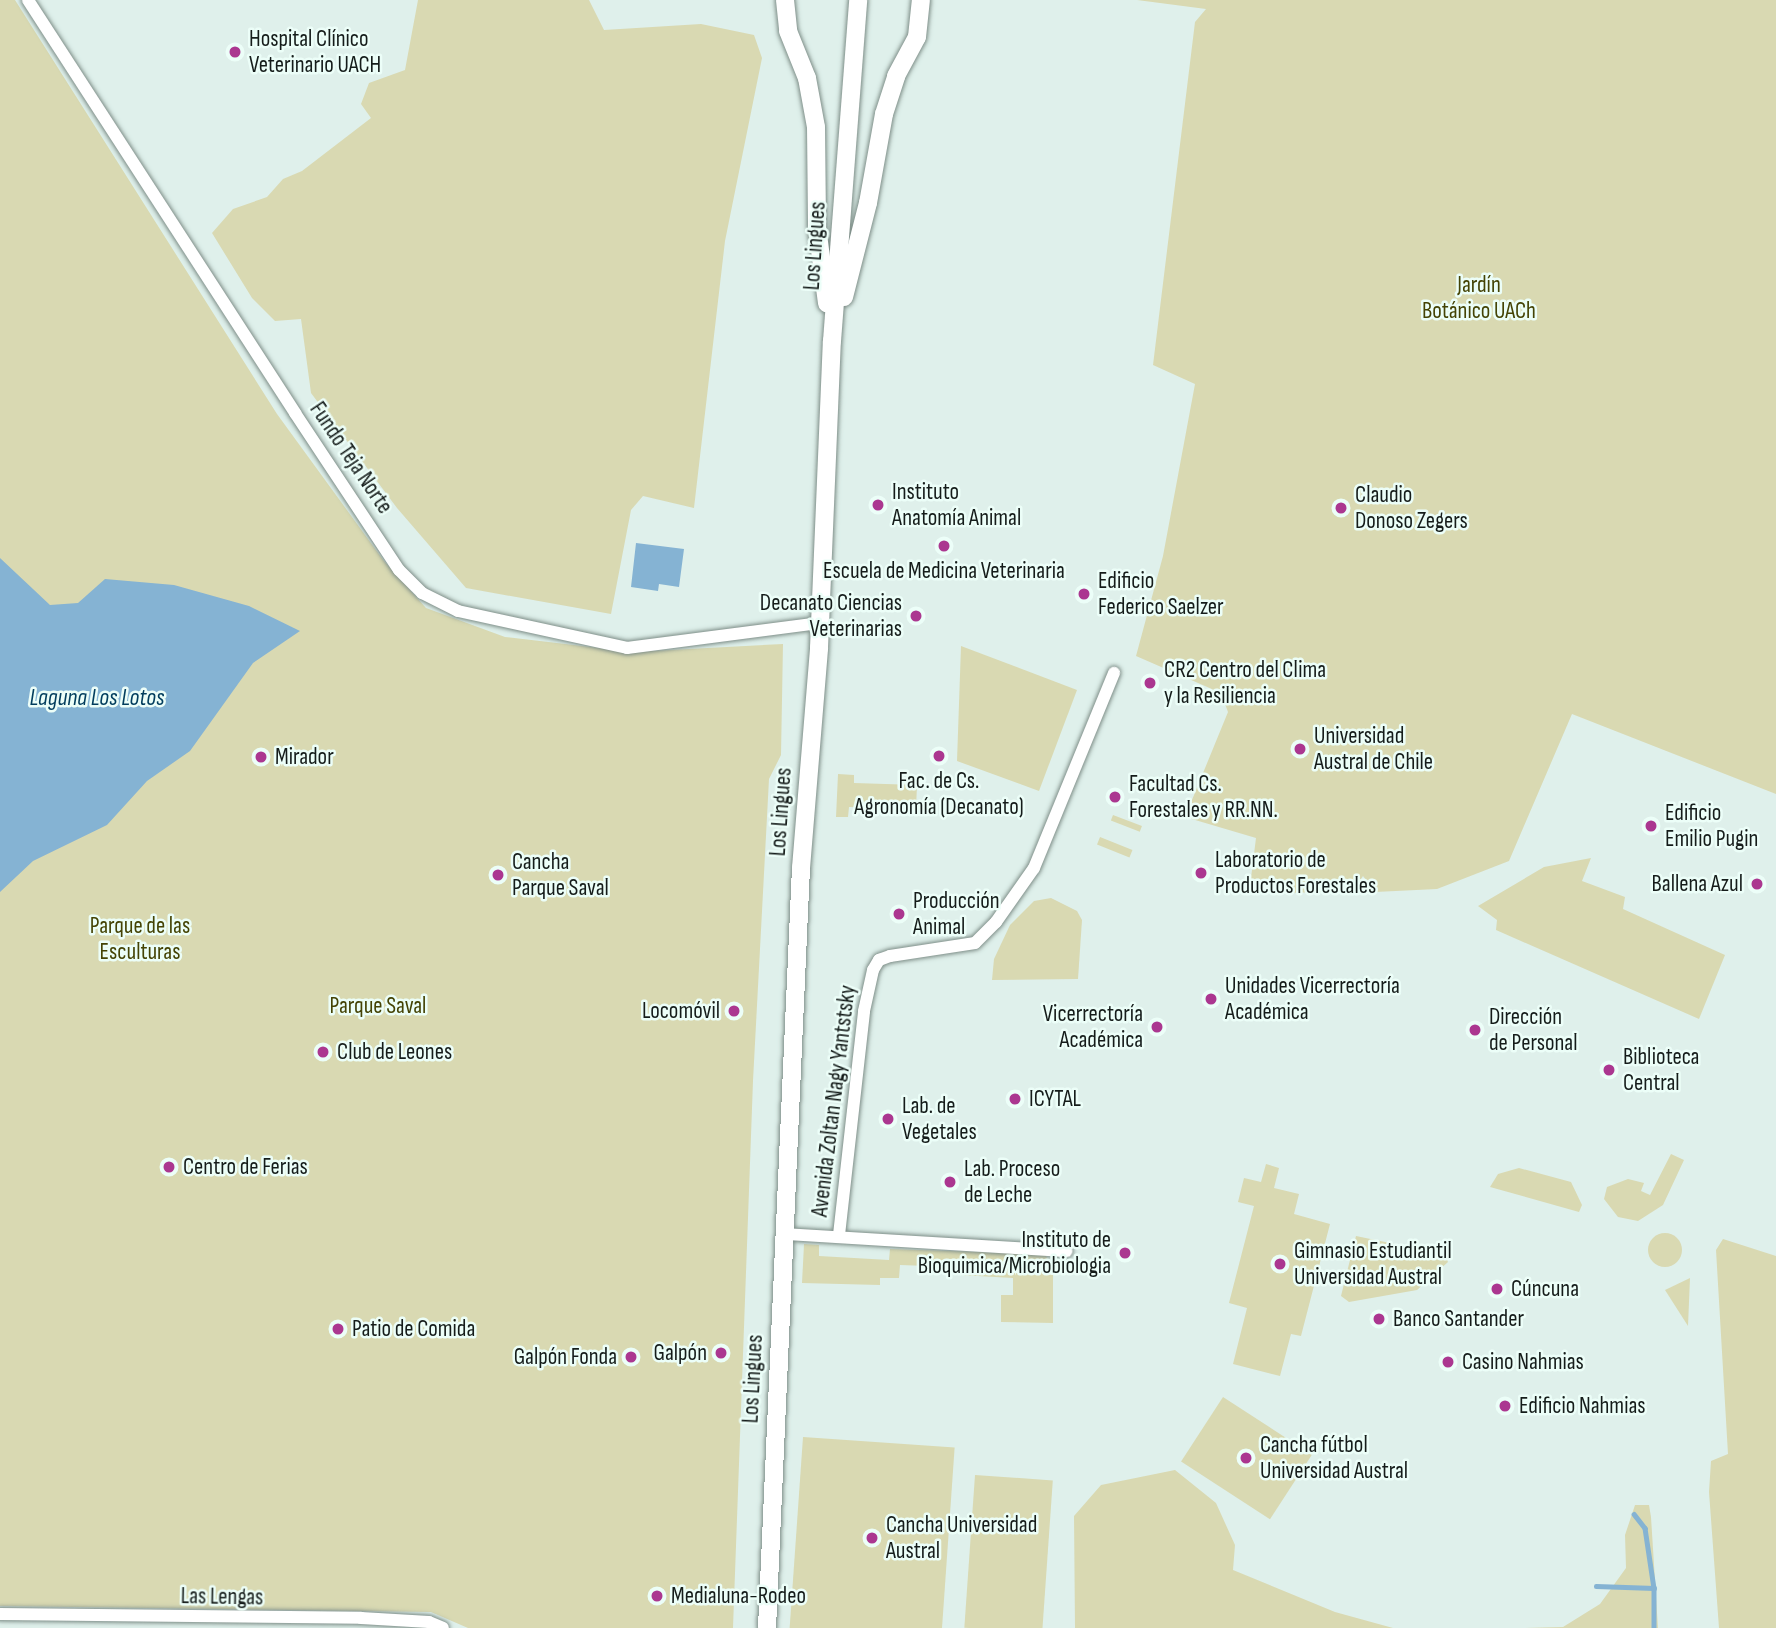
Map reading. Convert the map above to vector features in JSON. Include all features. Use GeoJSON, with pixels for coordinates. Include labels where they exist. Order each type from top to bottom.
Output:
{"type":"FeatureCollection","features":[{"type":"Feature","properties":{"kind":"main road"},"geometry":{"type":"LineString","coordinates":[[785,0],[788,31],[807,78],[816,127],[817,227],[832,341]]}},
{"type":"Feature","properties":{"kind":"main road","name":"Los Lingues"},"geometry":{"type":"LineString","coordinates":[[767,1628],[801,868],[820,623],[832,341],[858,0]]}},
{"type":"Feature","properties":{"kind":"main road"},"geometry":{"type":"LineString","coordinates":[[832,341],[868,204],[884,114],[896,76],[917,37],[921,0]]}},
{"type":"Feature","properties":{"kind":"street","name":"Fundo Teja Norte"},"geometry":{"type":"LineString","coordinates":[[28,0],[399,570],[422,593],[458,611],[626,648],[820,623]]}},
{"type":"Feature","properties":{"kind":"street","name":"Avenida Zoltan Nagy Yantstsky"},"geometry":{"type":"LineString","coordinates":[[839,1235],[864,1011],[873,970],[879,960],[890,956],[975,943],[996,922],[1034,868],[1114,673]]}},
{"type":"Feature","properties":{"kind":"street"},"geometry":{"type":"LineString","coordinates":[[785,1234],[839,1235],[1066,1251]]}},
{"type":"Feature","properties":{"kind":"street","name":"Las Lengas"},"geometry":{"type":"LineString","coordinates":[[9,1619],[186,1623],[429,1622],[443,1628]]}},
{"type":"Feature","properties":{"kind":"green space","name":"Parque Saval"},"geometry":{"type":"Polygon","coordinates":[[[0,0],[15,0],[277,414],[384,561],[426,608],[505,637],[633,652],[783,644],[781,755],[769,779],[753,1081],[733,1628],[468,1628],[431,1612],[0,1606],[0,0]]]}},
{"type":"Feature","properties":{"kind":"green space"},"geometry":{"type":"Polygon","coordinates":[[[418,0],[589,0],[604,30],[701,24],[754,35],[762,58],[725,241],[694,508],[643,496],[631,510],[611,614],[466,588],[397,508],[311,393],[301,319],[275,321],[252,298],[212,233],[233,209],[267,197],[283,179],[302,171],[371,118],[361,104],[369,83],[405,70],[418,0]]]}},
{"type":"Feature","properties":{"kind":"green space","name":"Jardín Botánico UACh"},"geometry":{"type":"Polygon","coordinates":[[[1137,0],[1776,0],[1776,794],[1572,714],[1509,861],[1437,889],[1375,892],[1363,876],[1353,891],[1249,894],[1256,838],[1185,817],[1228,712],[1221,693],[1136,656],[1163,556],[1195,384],[1153,365],[1195,22],[1206,9],[1137,0]]]}},
{"type":"Feature","properties":{"kind":"green space"},"geometry":{"type":"Polygon","coordinates":[[[961,646],[1077,690],[1039,791],[957,761],[961,646]]]}},
{"type":"Feature","properties":{"kind":"green space"},"geometry":{"type":"Polygon","coordinates":[[[838,774],[854,775],[854,783],[917,785],[916,809],[849,807],[848,817],[836,817],[838,774]]]}},
{"type":"Feature","properties":{"kind":"green space"},"geometry":{"type":"Polygon","coordinates":[[[1113,815],[1142,826],[1140,832],[1111,821],[1113,815]]]}},
{"type":"Feature","properties":{"kind":"green space"},"geometry":{"type":"Polygon","coordinates":[[[1100,837],[1132,850],[1129,858],[1097,844],[1100,837]]]}},
{"type":"Feature","properties":{"kind":"green space"},"geometry":{"type":"Polygon","coordinates":[[[1591,858],[1582,881],[1625,897],[1623,909],[1725,955],[1699,1019],[1496,930],[1497,920],[1478,906],[1544,867],[1591,858]]]}},
{"type":"Feature","properties":{"kind":"green space"},"geometry":{"type":"Polygon","coordinates":[[[1051,898],[1077,911],[1082,920],[1078,979],[992,980],[994,959],[1010,925],[1034,901],[1051,898]]]}},
{"type":"Feature","properties":{"kind":"green space"},"geometry":{"type":"Polygon","coordinates":[[[1671,1154],[1684,1160],[1663,1205],[1638,1221],[1618,1217],[1604,1199],[1607,1187],[1628,1179],[1644,1183],[1641,1191],[1650,1195],[1671,1154]]]}},
{"type":"Feature","properties":{"kind":"green space","name":"Gimnasio Estudiantil Universidad Austral"},"geometry":{"type":"Polygon","coordinates":[[[1266,1164],[1279,1168],[1274,1188],[1299,1194],[1294,1214],[1330,1224],[1301,1336],[1291,1334],[1280,1376],[1233,1364],[1247,1308],[1229,1303],[1254,1206],[1238,1202],[1244,1178],[1261,1182],[1266,1164]]]}},
{"type":"Feature","properties":{"kind":"green space"},"geometry":{"type":"Polygon","coordinates":[[[1519,1168],[1571,1182],[1582,1205],[1579,1212],[1490,1187],[1498,1174],[1519,1168]]]}},
{"type":"Feature","properties":{"kind":"green space"},"geometry":{"type":"Polygon","coordinates":[[[1665,1233],[1677,1238],[1682,1250],[1677,1262],[1665,1267],[1653,1262],[1648,1250],[1653,1238],[1665,1233]]]}},
{"type":"Feature","properties":{"kind":"green space"},"geometry":{"type":"Polygon","coordinates":[[[1356,1236],[1429,1251],[1440,1246],[1448,1262],[1417,1290],[1349,1302],[1341,1296],[1356,1236]]]}},
{"type":"Feature","properties":{"kind":"green space"},"geometry":{"type":"Polygon","coordinates":[[[1723,1239],[1776,1256],[1776,1628],[1719,1628],[1709,1492],[1711,1461],[1728,1454],[1716,1250],[1723,1239]]]}},
{"type":"Feature","properties":{"kind":"green space"},"geometry":{"type":"Polygon","coordinates":[[[804,1244],[819,1245],[819,1256],[889,1260],[890,1249],[1045,1254],[1053,1270],[1053,1323],[1001,1322],[1001,1295],[1013,1295],[1013,1278],[960,1275],[955,1267],[900,1265],[899,1278],[880,1278],[880,1285],[802,1283],[804,1244]]]}},
{"type":"Feature","properties":{"kind":"green space"},"geometry":{"type":"Polygon","coordinates":[[[1690,1278],[1688,1326],[1665,1290],[1690,1278]]]}},
{"type":"Feature","properties":{"kind":"green space","name":"Cancha fútbol Universidad Austral"},"geometry":{"type":"Polygon","coordinates":[[[1223,1397],[1312,1455],[1270,1519],[1181,1462],[1223,1397]]]}},
{"type":"Feature","properties":{"kind":"green space","name":"Cancha Universidad Austral"},"geometry":{"type":"Polygon","coordinates":[[[803,1437],[955,1448],[942,1628],[790,1628],[803,1437]]]}},
{"type":"Feature","properties":{"kind":"green space"},"geometry":{"type":"Polygon","coordinates":[[[1175,1470],[1216,1503],[1235,1545],[1233,1570],[1335,1612],[1393,1628],[1075,1628],[1074,1516],[1101,1485],[1175,1470]]]}},
{"type":"Feature","properties":{"kind":"green space"},"geometry":{"type":"Polygon","coordinates":[[[975,1475],[1053,1480],[1042,1628],[964,1628],[975,1475]]]}},
{"type":"Feature","properties":{"kind":"green space"},"geometry":{"type":"Polygon","coordinates":[[[1635,1505],[1649,1505],[1658,1628],[1525,1628],[1563,1627],[1600,1604],[1626,1568],[1625,1535],[1635,1505]]]}},
{"type":"Feature","properties":{"kind":"water"},"geometry":{"type":"Polygon","coordinates":[[[636,543],[684,549],[679,587],[659,584],[658,591],[631,587],[636,543]]]}},
{"type":"Feature","properties":{"kind":"water","name":"Laguna Los Lotos"},"geometry":{"type":"Polygon","coordinates":[[[0,558],[50,605],[78,603],[105,579],[174,585],[249,606],[300,631],[253,663],[190,751],[147,781],[107,825],[33,861],[0,892],[0,558]]]}},
{"type":"Feature","properties":{"kind":"waterway"},"geometry":{"type":"LineString","coordinates":[[1634,1514],[1645,1528],[1654,1588],[1654,1628]]}},
{"type":"Feature","properties":{"kind":"waterway"},"geometry":{"type":"LineString","coordinates":[[1596,1586],[1654,1588]]}},
{"type":"Feature","properties":{"kind":"place","name":"Hospital Clínico Veterinario UACH"},"geometry":{"type":"Point","coordinates":[235,52]}},
{"type":"Feature","properties":{"kind":"place","name":"Instituto Anatomía Animal"},"geometry":{"type":"Point","coordinates":[878,505]}},
{"type":"Feature","properties":{"kind":"place","name":"Claudio Donoso Zegers"},"geometry":{"type":"Point","coordinates":[1341,508]}},
{"type":"Feature","properties":{"kind":"place","name":"Escuela de Medicina Veterinaria"},"geometry":{"type":"Point","coordinates":[944,546]}},
{"type":"Feature","properties":{"kind":"place","name":"Edificio Federico Saelzer"},"geometry":{"type":"Point","coordinates":[1084,594]}},
{"type":"Feature","properties":{"kind":"place","name":"Decanato Ciencias Veterinarias"},"geometry":{"type":"Point","coordinates":[916,616]}},
{"type":"Feature","properties":{"kind":"place","name":"CR2 Centro del Clima y la Resiliencia"},"geometry":{"type":"Point","coordinates":[1150,683]}},
{"type":"Feature","properties":{"kind":"place","name":"Universidad Austral de Chile"},"geometry":{"type":"Point","coordinates":[1300,749]}},
{"type":"Feature","properties":{"kind":"place","name":"Fac. de Cs. Agronomía (Decanato)"},"geometry":{"type":"Point","coordinates":[939,756]}},
{"type":"Feature","properties":{"kind":"place","name":"Mirador"},"geometry":{"type":"Point","coordinates":[261,757]}},
{"type":"Feature","properties":{"kind":"place","name":"Facultad Cs. Forestales y RR.NN."},"geometry":{"type":"Point","coordinates":[1115,797]}},
{"type":"Feature","properties":{"kind":"place","name":"Edificio Emilio Pugin"},"geometry":{"type":"Point","coordinates":[1651,826]}},
{"type":"Feature","properties":{"kind":"place","name":"Laboratorio de Productos Forestales"},"geometry":{"type":"Point","coordinates":[1201,873]}},
{"type":"Feature","properties":{"kind":"place","name":"Cancha Parque Saval"},"geometry":{"type":"Point","coordinates":[498,875]}},
{"type":"Feature","properties":{"kind":"place","name":"Ballena Azul"},"geometry":{"type":"Point","coordinates":[1757,884]}},
{"type":"Feature","properties":{"kind":"place","name":"Producción Animal"},"geometry":{"type":"Point","coordinates":[899,914]}},
{"type":"Feature","properties":{"kind":"place","name":"Unidades Vicerrectoría Académica"},"geometry":{"type":"Point","coordinates":[1211,999]}},
{"type":"Feature","properties":{"kind":"place","name":"Locomóvil"},"geometry":{"type":"Point","coordinates":[734,1011]}},
{"type":"Feature","properties":{"kind":"place","name":"Vicerrectoría Académica"},"geometry":{"type":"Point","coordinates":[1157,1027]}},
{"type":"Feature","properties":{"kind":"place","name":"Dirección de Personal"},"geometry":{"type":"Point","coordinates":[1475,1030]}},
{"type":"Feature","properties":{"kind":"place","name":"Club de Leones"},"geometry":{"type":"Point","coordinates":[323,1052]}},
{"type":"Feature","properties":{"kind":"place","name":"Biblioteca Central"},"geometry":{"type":"Point","coordinates":[1609,1070]}},
{"type":"Feature","properties":{"kind":"place","name":"ICYTAL"},"geometry":{"type":"Point","coordinates":[1015,1099]}},
{"type":"Feature","properties":{"kind":"place","name":"Lab. de Vegetales"},"geometry":{"type":"Point","coordinates":[888,1119]}},
{"type":"Feature","properties":{"kind":"place","name":"Centro de Ferias"},"geometry":{"type":"Point","coordinates":[169,1167]}},
{"type":"Feature","properties":{"kind":"place","name":"Lab. Proceso de Leche"},"geometry":{"type":"Point","coordinates":[950,1182]}},
{"type":"Feature","properties":{"kind":"place","name":"Instituto de Bioquimica/Microbiologia"},"geometry":{"type":"Point","coordinates":[1125,1253]}},
{"type":"Feature","properties":{"kind":"place","name":"Gimnasio Estudiantil Universidad Austral"},"geometry":{"type":"Point","coordinates":[1280,1264]}},
{"type":"Feature","properties":{"kind":"place","name":"Cúncuna"},"geometry":{"type":"Point","coordinates":[1497,1289]}},
{"type":"Feature","properties":{"kind":"place","name":"Banco Santander"},"geometry":{"type":"Point","coordinates":[1379,1319]}},
{"type":"Feature","properties":{"kind":"place","name":"Patio de Comida"},"geometry":{"type":"Point","coordinates":[338,1329]}},
{"type":"Feature","properties":{"kind":"place","name":"Galpón"},"geometry":{"type":"Point","coordinates":[721,1353]}},
{"type":"Feature","properties":{"kind":"place","name":"Galpón Fonda"},"geometry":{"type":"Point","coordinates":[631,1357]}},
{"type":"Feature","properties":{"kind":"place","name":"Casino Nahmias"},"geometry":{"type":"Point","coordinates":[1448,1362]}},
{"type":"Feature","properties":{"kind":"place","name":"Edificio Nahmias"},"geometry":{"type":"Point","coordinates":[1505,1406]}},
{"type":"Feature","properties":{"kind":"place","name":"Cancha fútbol Universidad Austral"},"geometry":{"type":"Point","coordinates":[1246,1458]}},
{"type":"Feature","properties":{"kind":"place","name":"Cancha Universidad Austral"},"geometry":{"type":"Point","coordinates":[872,1538]}},
{"type":"Feature","properties":{"kind":"place","name":"Medialuna-Rodeo"},"geometry":{"type":"Point","coordinates":[657,1596]}},
{"type":"Feature","properties":{"kind":"park label","name":"Parque de las Esculturas"},"geometry":{"type":"Point","coordinates":[140,939]}}]}
